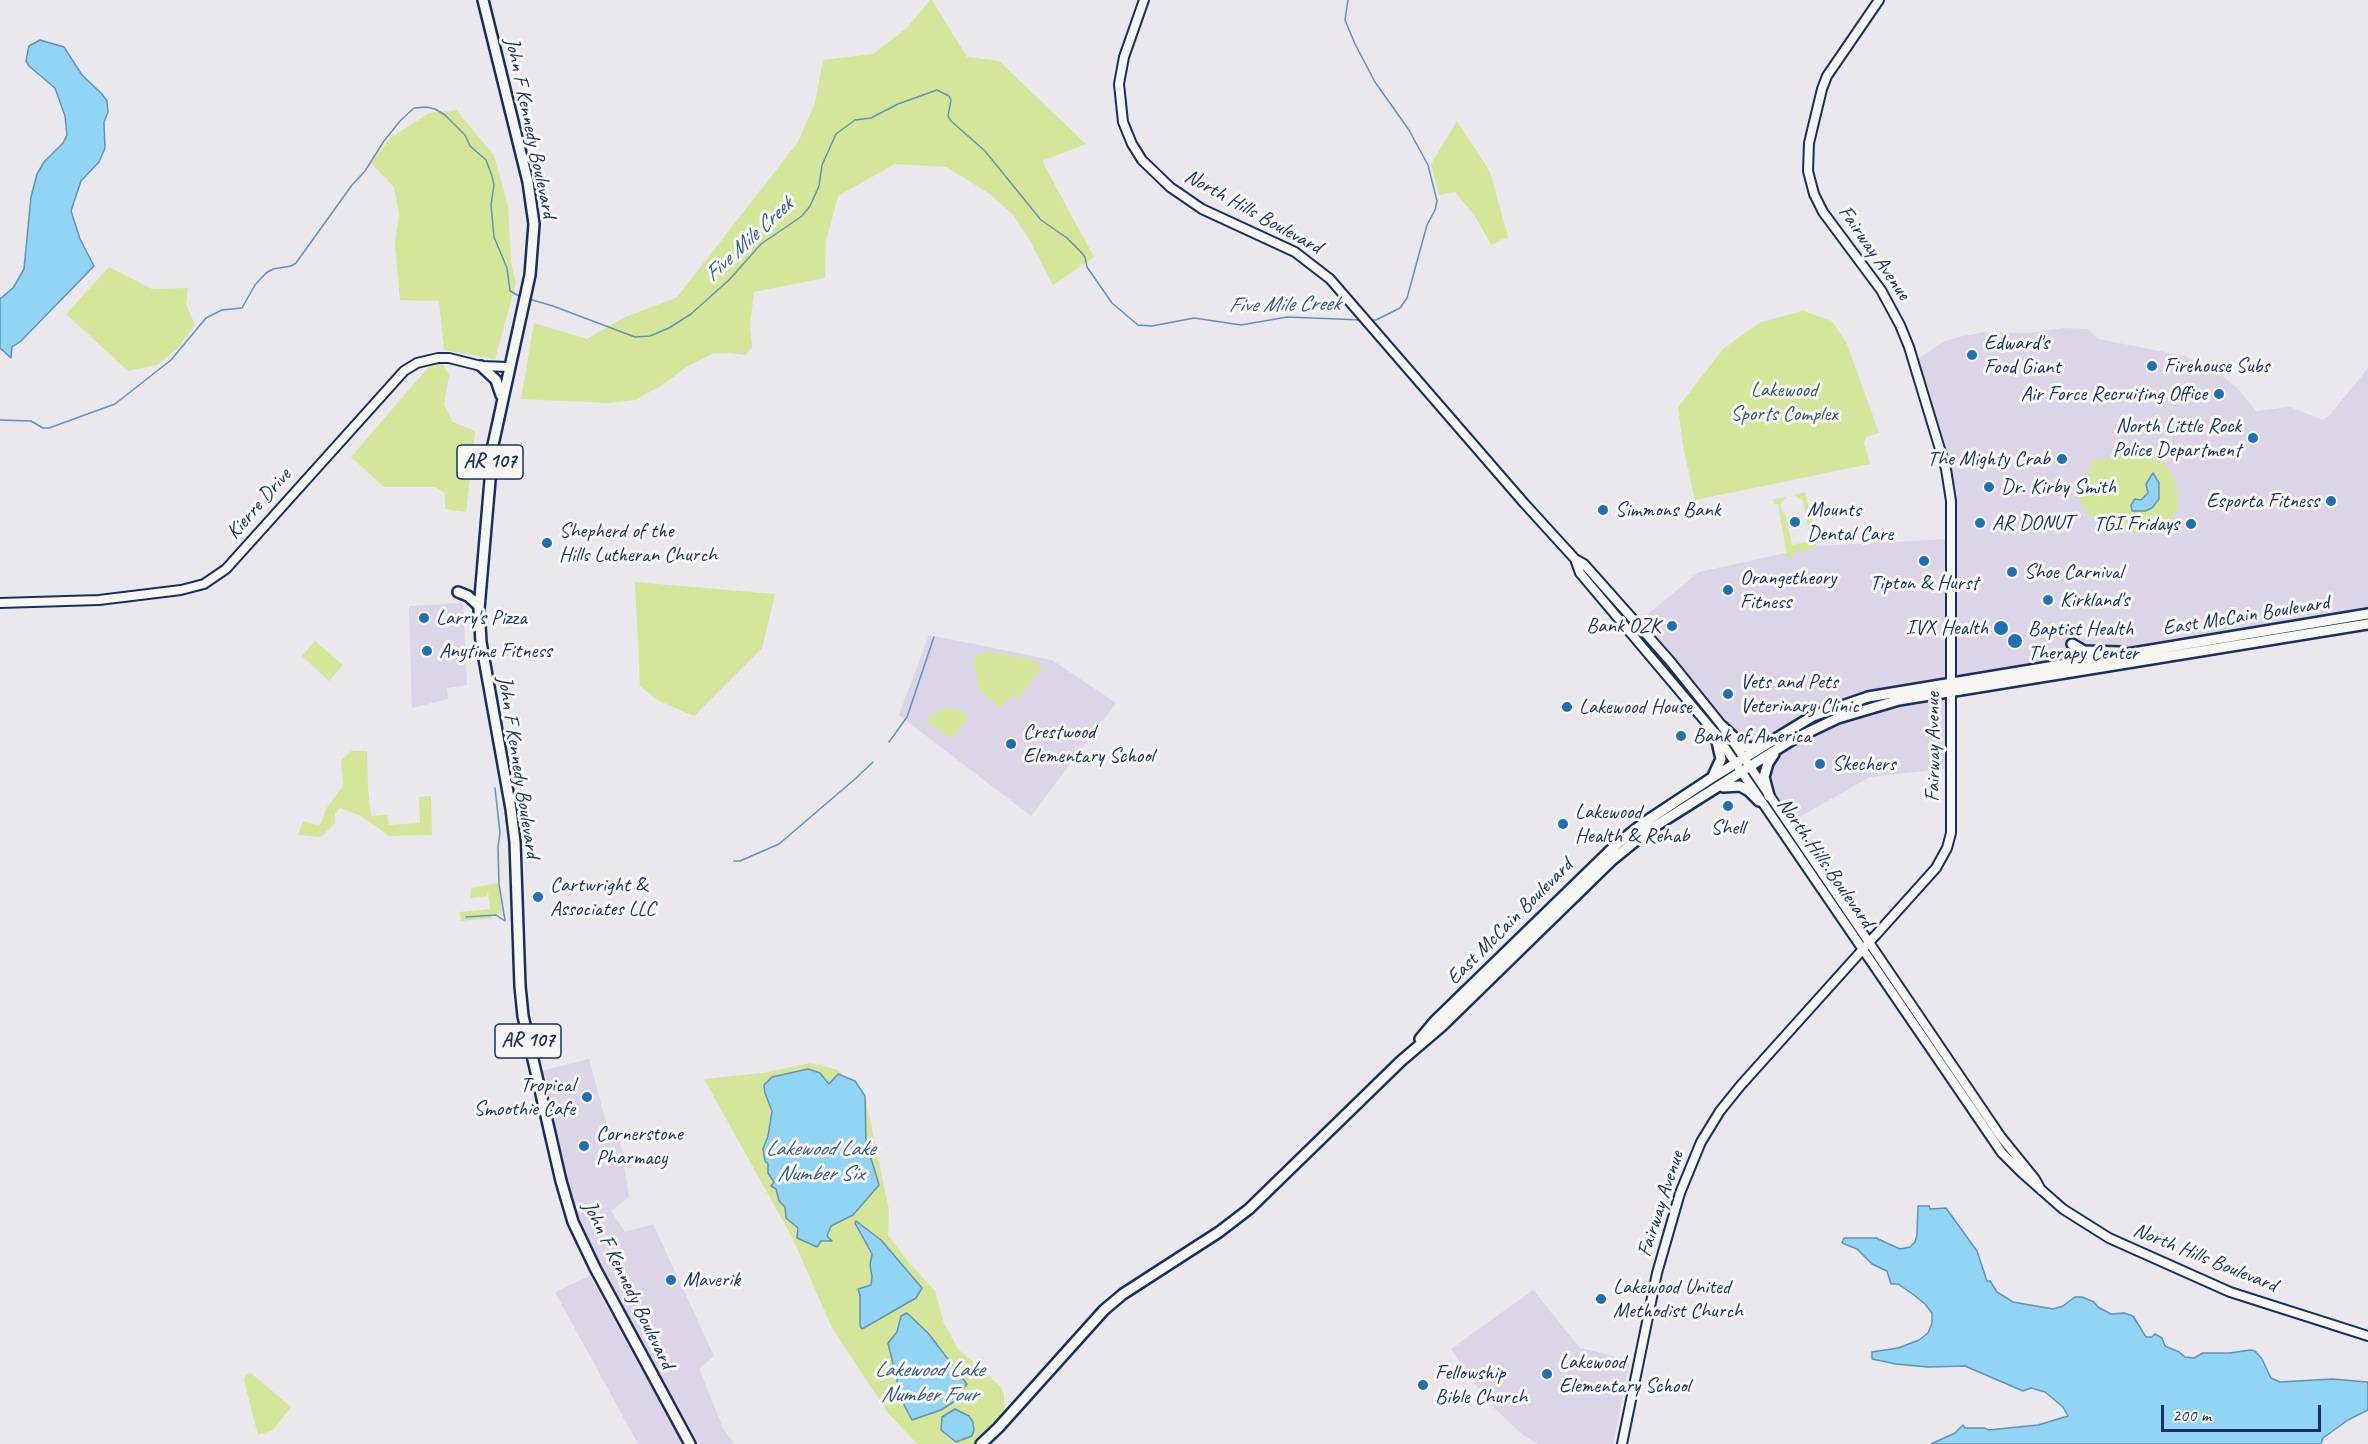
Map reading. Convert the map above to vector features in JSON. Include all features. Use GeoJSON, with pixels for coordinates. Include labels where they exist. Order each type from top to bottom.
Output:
{"type":"FeatureCollection","features":[{"type":"Feature","properties":{"kind":"main road","name":"John F Kennedy Boulevard"},"geometry":{"type":"LineString","coordinates":[[483,0],[532,200],[534,234],[530,275],[501,399],[491,456],[479,606],[481,642],[515,842],[523,1016],[561,1181],[573,1222],[595,1268],[690,1444]]}},
{"type":"Feature","properties":{"kind":"main road"},"geometry":{"type":"LineString","coordinates":[[481,366],[496,380],[501,399]]}},
{"type":"Feature","properties":{"kind":"main road"},"geometry":{"type":"LineString","coordinates":[[458,592],[468,596],[479,606]]}},
{"type":"Feature","properties":{"kind":"main road","name":"East McCain Boulevard"},"geometry":{"type":"LineString","coordinates":[[981,1444],[1104,1310],[1123,1294],[1219,1232],[1249,1209],[1401,1061],[1442,1026],[1612,860],[1644,834],[1712,791],[1742,766],[1776,745],[1838,718],[1951,688],[2133,653],[2368,614]]}},
{"type":"Feature","properties":{"kind":"main road","name":"East McCain Boulevard"},"geometry":{"type":"LineString","coordinates":[[1951,688],[2368,624]]}},
{"type":"Feature","properties":{"kind":"main road"},"geometry":{"type":"LineString","coordinates":[[2072,644],[2084,651],[2133,653]]}},
{"type":"Feature","properties":{"kind":"main road"},"geometry":{"type":"LineString","coordinates":[[1723,727],[1745,748],[1776,745]]}},
{"type":"Feature","properties":{"kind":"main road"},"geometry":{"type":"LineString","coordinates":[[1710,779],[1722,759],[1715,734]]}},
{"type":"Feature","properties":{"kind":"main road"},"geometry":{"type":"LineString","coordinates":[[1768,796],[1764,777],[1765,769],[1776,745]]}},
{"type":"Feature","properties":{"kind":"main road","name":"East McCain Boulevard"},"geometry":{"type":"LineString","coordinates":[[1401,1061],[1435,1021],[1599,860],[1645,822],[1710,779],[1742,766]]}},
{"type":"Feature","properties":{"kind":"main road"},"geometry":{"type":"LineString","coordinates":[[1712,791],[1731,785],[1740,786],[1749,790],[1759,801]]}},
{"type":"Feature","properties":{"kind":"street","name":"North Hills Boulevard"},"geometry":{"type":"LineString","coordinates":[[1144,0],[1124,57],[1119,84],[1124,122],[1136,152],[1160,178],[1197,206],[1306,259],[1330,279],[1524,503],[1575,559],[1584,564],[1670,661],[1723,727],[1759,801],[1866,946]]}},
{"type":"Feature","properties":{"kind":"street","name":"Fairway Avenue"},"geometry":{"type":"LineString","coordinates":[[1622,1444],[1657,1273],[1680,1193],[1694,1157],[1729,1099],[1936,868],[1947,848],[1951,822],[1951,501],[1941,447],[1900,325],[1881,290],[1823,212],[1813,190],[1808,171],[1811,131],[1827,76],[1879,0]]}},
{"type":"Feature","properties":{"kind":"street","name":"Kierre Drive"},"geometry":{"type":"LineString","coordinates":[[0,603],[99,600],[181,590],[204,584],[226,569],[404,371],[417,363],[438,358],[481,366],[508,367]]}},
{"type":"Feature","properties":{"kind":"street","name":"North Hills Boulevard"},"geometry":{"type":"LineString","coordinates":[[1575,559],[1580,573],[1768,796],[2002,1153],[2041,1191],[2092,1228],[2209,1284],[2368,1336]]}},
{"type":"Feature","properties":{"kind":"shaded area"},"geometry":{"type":"Polygon","coordinates":[[[2064,328],[2088,329],[2098,339],[2185,356],[2219,373],[2238,389],[2256,411],[2290,407],[2323,420],[2330,415],[2368,368],[2368,614],[1840,706],[1751,748],[1738,743],[1636,624],[1699,572],[1817,546],[1950,539],[1950,493],[1914,362],[1943,342],[1958,337],[1985,332],[2029,333],[2064,328]]]}},
{"type":"Feature","properties":{"kind":"shaded area"},"geometry":{"type":"Polygon","coordinates":[[[463,603],[467,685],[447,688],[448,699],[412,708],[409,606],[463,603]]]}},
{"type":"Feature","properties":{"kind":"shaded area","name":"Crestwood Elementary School"},"geometry":{"type":"Polygon","coordinates":[[[929,635],[1052,660],[1116,703],[1031,816],[899,715],[929,635]]]}},
{"type":"Feature","properties":{"kind":"shaded area"},"geometry":{"type":"Polygon","coordinates":[[[1951,692],[1952,768],[1870,777],[1787,824],[1769,796],[1765,769],[1770,758],[1811,730],[1838,718],[1951,692]]]}},
{"type":"Feature","properties":{"kind":"shaded area"},"geometry":{"type":"Polygon","coordinates":[[[589,1059],[607,1126],[620,1138],[629,1197],[611,1211],[625,1232],[653,1224],[714,1356],[699,1369],[723,1428],[734,1444],[699,1444],[640,1340],[595,1268],[566,1201],[541,1071],[589,1059]]]}},
{"type":"Feature","properties":{"kind":"shaded area"},"geometry":{"type":"Polygon","coordinates":[[[590,1276],[683,1444],[638,1444],[555,1292],[590,1276]]]}},
{"type":"Feature","properties":{"kind":"shaded area","name":"Lakewood Elementary School"},"geometry":{"type":"Polygon","coordinates":[[[1533,1290],[1580,1348],[1630,1360],[1613,1444],[1538,1444],[1523,1435],[1488,1402],[1451,1349],[1533,1290]]]}},
{"type":"Feature","properties":{"kind":"green space"},"geometry":{"type":"Polygon","coordinates":[[[930,0],[967,57],[999,61],[1086,144],[1042,161],[1094,257],[1053,285],[1014,216],[990,194],[946,167],[895,164],[838,196],[826,241],[825,278],[754,292],[750,325],[752,347],[746,355],[712,354],[688,366],[659,387],[635,400],[609,403],[521,399],[534,323],[587,339],[623,318],[677,297],[798,142],[815,103],[823,60],[873,54],[907,28],[930,0]]]}},
{"type":"Feature","properties":{"kind":"green space"},"geometry":{"type":"Polygon","coordinates":[[[456,110],[494,155],[508,206],[511,262],[516,283],[495,359],[444,350],[439,301],[400,300],[395,244],[399,214],[394,187],[371,163],[390,138],[429,113],[456,110]]]}},
{"type":"Feature","properties":{"kind":"green space"},"geometry":{"type":"Polygon","coordinates":[[[1457,121],[1490,172],[1508,237],[1491,245],[1475,216],[1455,192],[1439,195],[1431,164],[1457,121]]]}},
{"type":"Feature","properties":{"kind":"green space"},"geometry":{"type":"Polygon","coordinates":[[[109,267],[152,289],[188,288],[186,304],[195,325],[177,349],[157,365],[128,371],[66,314],[109,267]]]}},
{"type":"Feature","properties":{"kind":"green space","name":"Lakewood Sports Complex"},"geometry":{"type":"Polygon","coordinates":[[[1803,311],[1832,321],[1847,344],[1879,433],[1866,437],[1864,443],[1870,464],[1695,500],[1683,446],[1678,407],[1724,348],[1761,322],[1803,311]]]}},
{"type":"Feature","properties":{"kind":"green space"},"geometry":{"type":"Polygon","coordinates":[[[442,363],[449,375],[444,405],[453,422],[475,431],[466,512],[445,509],[445,493],[435,487],[384,487],[351,457],[431,364],[442,363]]]}},
{"type":"Feature","properties":{"kind":"green space"},"geometry":{"type":"Polygon","coordinates":[[[2126,453],[2128,456],[2146,454],[2159,458],[2169,469],[2177,494],[2181,496],[2177,497],[2178,509],[2173,515],[2175,522],[2140,526],[2141,532],[2131,534],[2130,531],[2112,531],[2099,526],[2081,504],[2079,494],[2073,490],[2091,468],[2092,459],[2095,458],[2097,461],[2126,453]]]}},
{"type":"Feature","properties":{"kind":"green space"},"geometry":{"type":"Polygon","coordinates":[[[1805,492],[1816,548],[1802,552],[1797,550],[1792,558],[1787,556],[1778,504],[1774,504],[1773,499],[1786,497],[1780,505],[1786,516],[1792,545],[1811,541],[1803,501],[1794,495],[1805,492]]]}},
{"type":"Feature","properties":{"kind":"green space"},"geometry":{"type":"Polygon","coordinates":[[[635,582],[775,594],[762,648],[694,716],[657,700],[640,686],[635,582]]]}},
{"type":"Feature","properties":{"kind":"green space"},"geometry":{"type":"Polygon","coordinates":[[[315,641],[343,665],[329,681],[302,656],[315,641]]]}},
{"type":"Feature","properties":{"kind":"green space"},"geometry":{"type":"Polygon","coordinates":[[[984,651],[1030,659],[1042,668],[1018,699],[1012,695],[1004,705],[999,707],[979,689],[973,659],[984,651]]]}},
{"type":"Feature","properties":{"kind":"green space"},"geometry":{"type":"Polygon","coordinates":[[[945,709],[957,709],[969,718],[953,737],[948,737],[927,721],[934,713],[945,709]]]}},
{"type":"Feature","properties":{"kind":"green space"},"geometry":{"type":"Polygon","coordinates":[[[351,751],[367,751],[371,816],[387,815],[389,825],[420,823],[419,797],[431,796],[432,835],[389,836],[361,816],[340,808],[335,814],[335,823],[321,837],[298,835],[303,821],[318,825],[321,823],[326,809],[343,786],[341,761],[351,751]]]}},
{"type":"Feature","properties":{"kind":"green space"},"geometry":{"type":"Polygon","coordinates":[[[498,883],[502,913],[491,914],[492,918],[461,921],[460,912],[490,909],[488,891],[487,896],[470,898],[471,888],[498,883]]]}},
{"type":"Feature","properties":{"kind":"green space"},"geometry":{"type":"Polygon","coordinates":[[[811,1063],[838,1070],[865,1096],[889,1210],[888,1235],[935,1291],[944,1323],[958,1349],[1001,1387],[1004,1395],[1005,1420],[978,1444],[917,1444],[888,1413],[832,1328],[793,1239],[704,1079],[763,1073],[811,1063]]]}},
{"type":"Feature","properties":{"kind":"green space"},"geometry":{"type":"Polygon","coordinates":[[[251,1373],[291,1407],[273,1430],[258,1435],[244,1380],[246,1374],[251,1373]]]}},
{"type":"Feature","properties":{"kind":"water"},"geometry":{"type":"Polygon","coordinates":[[[40,40],[64,47],[82,75],[107,101],[108,112],[104,122],[105,148],[99,162],[81,181],[71,211],[80,239],[94,266],[21,341],[12,347],[11,358],[0,348],[0,299],[13,288],[24,269],[31,197],[37,174],[67,135],[65,116],[55,88],[26,61],[29,46],[40,40]]]}},
{"type":"Feature","properties":{"kind":"water"},"geometry":{"type":"Polygon","coordinates":[[[2153,473],[2159,483],[2159,499],[2152,508],[2145,511],[2132,511],[2131,505],[2135,499],[2141,500],[2148,493],[2146,484],[2153,473]]]}},
{"type":"Feature","properties":{"kind":"water","name":"Lakewood Lake Number Six"},"geometry":{"type":"Polygon","coordinates":[[[808,1069],[820,1073],[829,1084],[838,1074],[855,1081],[865,1096],[866,1142],[879,1185],[853,1215],[831,1226],[827,1236],[832,1241],[821,1241],[817,1247],[797,1238],[798,1228],[786,1218],[785,1207],[779,1201],[776,1189],[771,1186],[774,1182],[768,1173],[768,1164],[765,1161],[763,1149],[768,1136],[772,1111],[764,1085],[772,1077],[808,1069]]]}},
{"type":"Feature","properties":{"kind":"water"},"geometry":{"type":"Polygon","coordinates":[[[1918,1206],[1929,1206],[1930,1209],[1946,1208],[1977,1251],[1987,1281],[1990,1281],[1997,1292],[2013,1302],[2053,1309],[2063,1306],[2075,1297],[2082,1297],[2111,1314],[2124,1313],[2133,1316],[2146,1337],[2152,1337],[2155,1334],[2162,1338],[2165,1346],[2185,1357],[2194,1358],[2203,1353],[2250,1350],[2255,1351],[2262,1359],[2271,1378],[2280,1382],[2332,1379],[2368,1382],[2368,1410],[2348,1420],[2323,1438],[2321,1444],[1931,1444],[1955,1433],[1963,1425],[1965,1428],[1988,1430],[2038,1425],[2068,1416],[2063,1407],[2045,1392],[2031,1388],[2023,1391],[1965,1366],[1928,1367],[1872,1359],[1872,1352],[1898,1348],[1919,1340],[1928,1333],[1932,1323],[1932,1313],[1914,1295],[1898,1284],[1891,1284],[1887,1271],[1872,1264],[1857,1249],[1842,1243],[1844,1238],[1876,1238],[1900,1249],[1910,1247],[1917,1235],[1918,1206]]]}},
{"type":"Feature","properties":{"kind":"water"},"geometry":{"type":"Polygon","coordinates":[[[856,1221],[881,1240],[922,1288],[916,1298],[862,1329],[858,1289],[871,1285],[872,1254],[856,1221]]]}},
{"type":"Feature","properties":{"kind":"water","name":"Lakewood Lake Number Four"},"geometry":{"type":"Polygon","coordinates":[[[907,1313],[928,1333],[967,1384],[955,1401],[941,1410],[912,1420],[902,1401],[888,1343],[897,1332],[901,1316],[907,1313]]]}},
{"type":"Feature","properties":{"kind":"water"},"geometry":{"type":"Polygon","coordinates":[[[955,1409],[969,1416],[974,1430],[972,1436],[956,1442],[941,1430],[942,1417],[955,1409]]]}},
{"type":"Feature","properties":{"kind":"waterway","name":"Five Mile Creek"},"geometry":{"type":"LineString","coordinates":[[1348,0],[1345,20],[1355,44],[1375,82],[1409,130],[1428,165],[1437,201],[1427,225],[1407,298],[1400,308],[1376,320],[1370,320]]}},
{"type":"Feature","properties":{"kind":"waterway","name":"Five Mile Creek"},"geometry":{"type":"LineString","coordinates":[[529,299],[635,337],[650,336],[669,328],[691,314],[730,279],[761,244],[802,216],[810,206],[819,186],[822,165],[836,134],[855,120],[871,118],[898,104],[937,90],[949,96],[951,100],[948,116],[951,121],[985,151],[1041,220],[1067,238],[1080,251],[1085,257],[1087,267],[1112,303],[1138,325],[1152,326],[1194,318],[1241,325],[1287,317],[1362,320]]}},
{"type":"Feature","properties":{"kind":"waterway","name":"Five Mile Creek"},"geometry":{"type":"LineString","coordinates":[[0,420],[31,421],[43,428],[49,428],[115,404],[171,360],[206,318],[222,310],[242,308],[255,285],[266,273],[296,263],[352,185],[365,171],[384,141],[414,108],[435,109],[445,115],[465,135],[470,146],[486,160],[494,185],[491,205],[494,237],[507,268],[510,291],[521,297]]}},
{"type":"Feature","properties":{"kind":"waterway"},"geometry":{"type":"LineString","coordinates":[[889,742],[907,717],[934,637]]}},
{"type":"Feature","properties":{"kind":"waterway"},"geometry":{"type":"LineString","coordinates":[[734,861],[740,861],[779,844],[873,762]]}},
{"type":"Feature","properties":{"kind":"waterway"},"geometry":{"type":"LineString","coordinates":[[495,788],[500,833],[499,885],[505,920]]}},
{"type":"Feature","properties":{"kind":"waterway"},"geometry":{"type":"LineString","coordinates":[[466,917],[496,915],[505,921]]}},
{"type":"Feature","properties":{"kind":"place","name":"Edward's Food Giant"},"geometry":{"type":"Point","coordinates":[1972,355]}},
{"type":"Feature","properties":{"kind":"place","name":"Firehouse Subs"},"geometry":{"type":"Point","coordinates":[2152,366]}},
{"type":"Feature","properties":{"kind":"place","name":"Air Force Recruiting Office"},"geometry":{"type":"Point","coordinates":[2219,394]}},
{"type":"Feature","properties":{"kind":"place","name":"North Little Rock Police Department"},"geometry":{"type":"Point","coordinates":[2253,438]}},
{"type":"Feature","properties":{"kind":"place","name":"The Mighty Crab"},"geometry":{"type":"Point","coordinates":[2062,459]}},
{"type":"Feature","properties":{"kind":"place","name":"Dr. Kirby Smith"},"geometry":{"type":"Point","coordinates":[1989,487]}},
{"type":"Feature","properties":{"kind":"place","name":"Esporta Fitness"},"geometry":{"type":"Point","coordinates":[2331,501]}},
{"type":"Feature","properties":{"kind":"place","name":"Simmons Bank"},"geometry":{"type":"Point","coordinates":[1603,510]}},
{"type":"Feature","properties":{"kind":"place","name":"Mounts Dental Care"},"geometry":{"type":"Point","coordinates":[1795,522]}},
{"type":"Feature","properties":{"kind":"place","name":"AR DONUT"},"geometry":{"type":"Point","coordinates":[1980,523]}},
{"type":"Feature","properties":{"kind":"place","name":"TGI Fridays"},"geometry":{"type":"Point","coordinates":[2191,524]}},
{"type":"Feature","properties":{"kind":"place","name":"Shepherd of the Hills Lutheran Church"},"geometry":{"type":"Point","coordinates":[547,543]}},
{"type":"Feature","properties":{"kind":"place","name":"Tipton & Hurst"},"geometry":{"type":"Point","coordinates":[1924,561]}},
{"type":"Feature","properties":{"kind":"place","name":"Shoe Carnival"},"geometry":{"type":"Point","coordinates":[2012,572]}},
{"type":"Feature","properties":{"kind":"place","name":"Orangetheory Fitness"},"geometry":{"type":"Point","coordinates":[1728,590]}},
{"type":"Feature","properties":{"kind":"place","name":"Kirkland's"},"geometry":{"type":"Point","coordinates":[2048,600]}},
{"type":"Feature","properties":{"kind":"place","name":"Larry's Pizza"},"geometry":{"type":"Point","coordinates":[424,618]}},
{"type":"Feature","properties":{"kind":"place","name":"Bank OZK"},"geometry":{"type":"Point","coordinates":[1672,626]}},
{"type":"Feature","properties":{"kind":"place","name":"IVX Health"},"geometry":{"type":"Point","coordinates":[2001,628]}},
{"type":"Feature","properties":{"kind":"place","name":"Baptist Health Therapy Center"},"geometry":{"type":"Point","coordinates":[2015,641]}},
{"type":"Feature","properties":{"kind":"place","name":"Anytime Fitness"},"geometry":{"type":"Point","coordinates":[427,651]}},
{"type":"Feature","properties":{"kind":"place","name":"Vets and Pets Veterinary Clinic"},"geometry":{"type":"Point","coordinates":[1728,694]}},
{"type":"Feature","properties":{"kind":"place","name":"Lakewood House"},"geometry":{"type":"Point","coordinates":[1567,707]}},
{"type":"Feature","properties":{"kind":"place","name":"Bank of America"},"geometry":{"type":"Point","coordinates":[1681,736]}},
{"type":"Feature","properties":{"kind":"place","name":"Crestwood Elementary School"},"geometry":{"type":"Point","coordinates":[1011,744]}},
{"type":"Feature","properties":{"kind":"place","name":"Skechers"},"geometry":{"type":"Point","coordinates":[1820,764]}},
{"type":"Feature","properties":{"kind":"place","name":"Shell"},"geometry":{"type":"Point","coordinates":[1728,806]}},
{"type":"Feature","properties":{"kind":"place","name":"Lakewood Health & Rehab"},"geometry":{"type":"Point","coordinates":[1563,824]}},
{"type":"Feature","properties":{"kind":"place","name":"Cartwright & Associates LLC"},"geometry":{"type":"Point","coordinates":[538,897]}},
{"type":"Feature","properties":{"kind":"place","name":"Tropical Smoothie Cafe"},"geometry":{"type":"Point","coordinates":[587,1097]}},
{"type":"Feature","properties":{"kind":"place","name":"Cornerstone Pharmacy"},"geometry":{"type":"Point","coordinates":[584,1146]}},
{"type":"Feature","properties":{"kind":"place","name":"Maverik"},"geometry":{"type":"Point","coordinates":[671,1280]}},
{"type":"Feature","properties":{"kind":"place","name":"Lakewood United Methodist Church"},"geometry":{"type":"Point","coordinates":[1601,1299]}},
{"type":"Feature","properties":{"kind":"place","name":"Lakewood Elementary School"},"geometry":{"type":"Point","coordinates":[1547,1374]}},
{"type":"Feature","properties":{"kind":"place","name":"Fellowship Bible Church"},"geometry":{"type":"Point","coordinates":[1423,1385]}}]}
